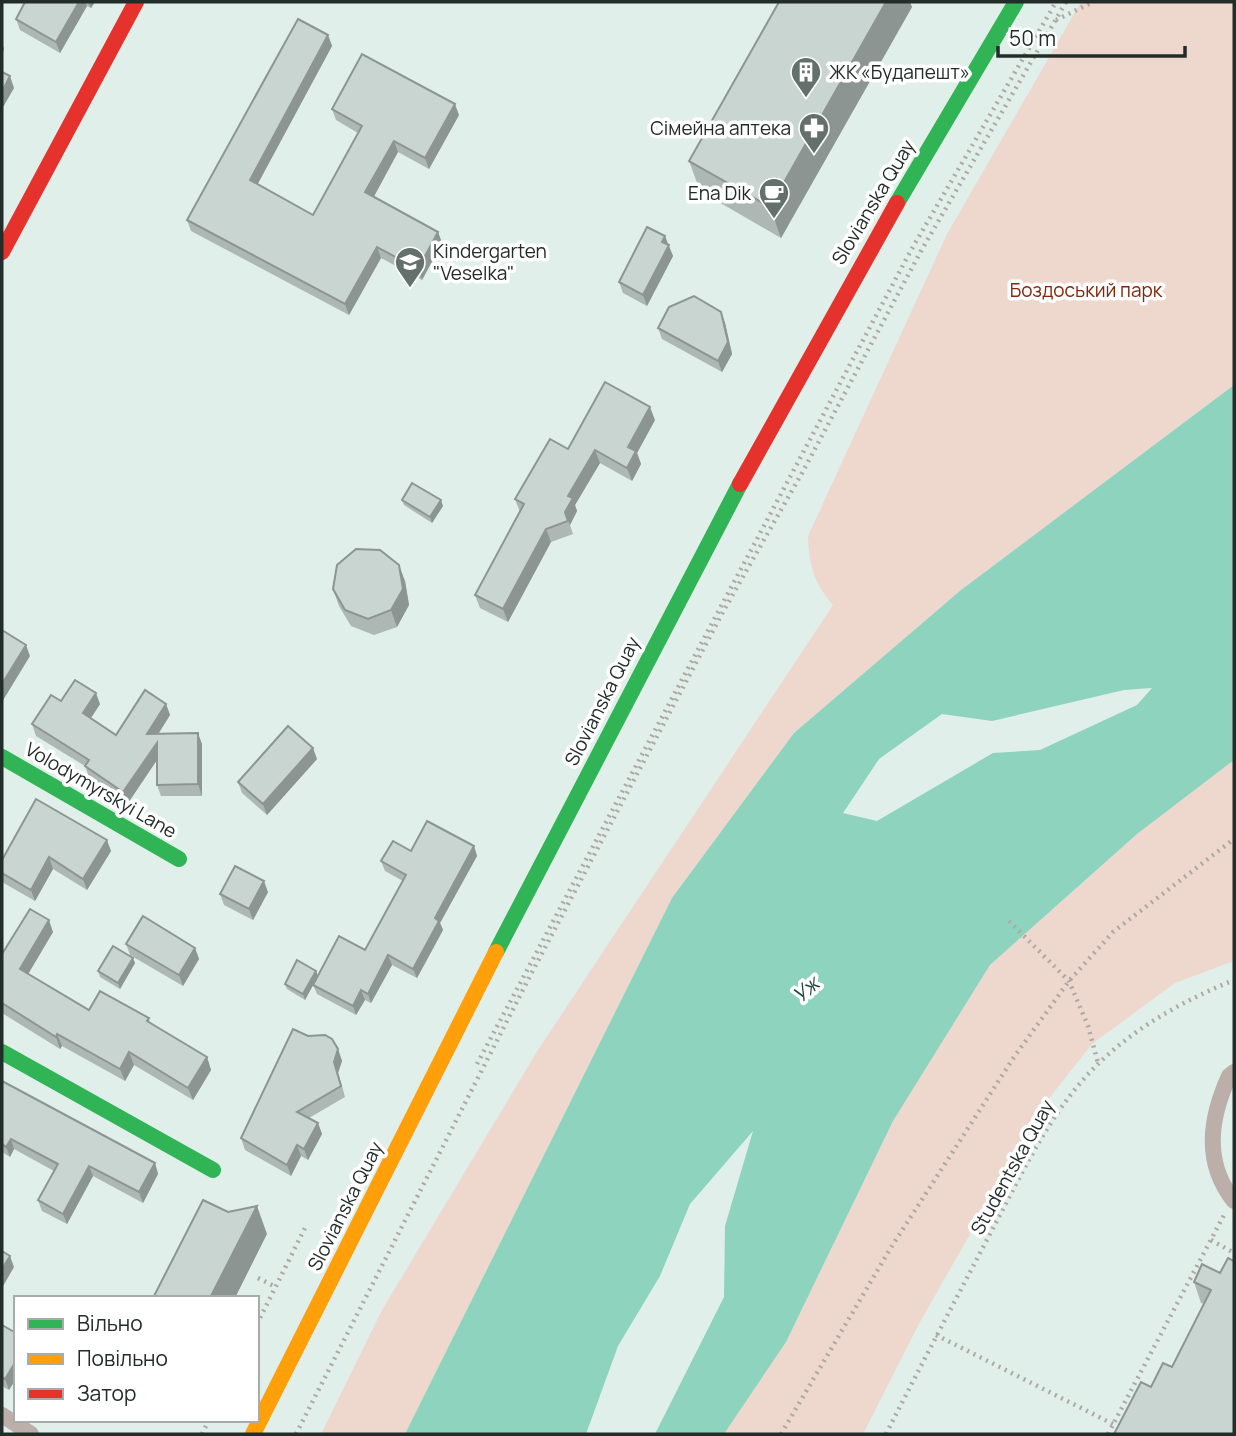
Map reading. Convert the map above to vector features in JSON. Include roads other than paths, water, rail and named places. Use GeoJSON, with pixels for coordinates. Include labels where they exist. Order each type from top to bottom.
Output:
{"type":"FeatureCollection","features":[{"type":"Feature","properties":{"kind":"street"},"geometry":{"type":"LineString","coordinates":[[2,253],[136,2]]}},
{"type":"Feature","properties":{"kind":"street","name":"Slovianska Quay"},"geometry":{"type":"LineString","coordinates":[[253,1434],[721,514],[831,315],[1016,2]]}},
{"type":"Feature","properties":{"kind":"street","name":"Volodymyrskyi Lane"},"geometry":{"type":"LineString","coordinates":[[2,757],[179,859]]}},
{"type":"Feature","properties":{"kind":"street"},"geometry":{"type":"LineString","coordinates":[[2,1052],[213,1170]]}},
{"type":"Feature","properties":{"kind":"lane"},"geometry":{"type":"LineString","coordinates":[[1234,1072],[1229,1076],[1214,1109],[1212,1143],[1220,1174],[1234,1201]]}},
{"type":"Feature","properties":{"kind":"lane"},"geometry":{"type":"LineString","coordinates":[[2,1415],[32,1434]]}},
{"type":"Feature","properties":{"kind":"water","name":"Уж"},"geometry":{"type":"Polygon","coordinates":[[[1234,385],[1234,760],[1137,834],[990,965],[893,1121],[786,1342],[724,1434],[655,1434],[724,1297],[725,1226],[753,1131],[690,1204],[660,1276],[618,1346],[586,1434],[405,1434],[672,898],[794,733],[961,590],[1234,385]],[[1152,688],[1124,690],[992,721],[942,714],[879,759],[843,813],[877,821],[993,753],[1040,750],[1137,705],[1152,688]]]}},
{"type":"Feature","properties":{"kind":"place","name":"ЖК «Будапешт»"},"geometry":{"type":"Point","coordinates":[806,99]}},
{"type":"Feature","properties":{"kind":"place","name":"Сімейна аптека"},"geometry":{"type":"Point","coordinates":[814,155]}},
{"type":"Feature","properties":{"kind":"place","name":"Ena Dik"},"geometry":{"type":"Point","coordinates":[774,220]}},
{"type":"Feature","properties":{"kind":"place","name":"Kindergarten \"Veselka\""},"geometry":{"type":"Point","coordinates":[410,289]}},
{"type":"Feature","properties":{"kind":"park label","name":"Боздоський парк"},"geometry":{"type":"Point","coordinates":[1086,290]}}]}
